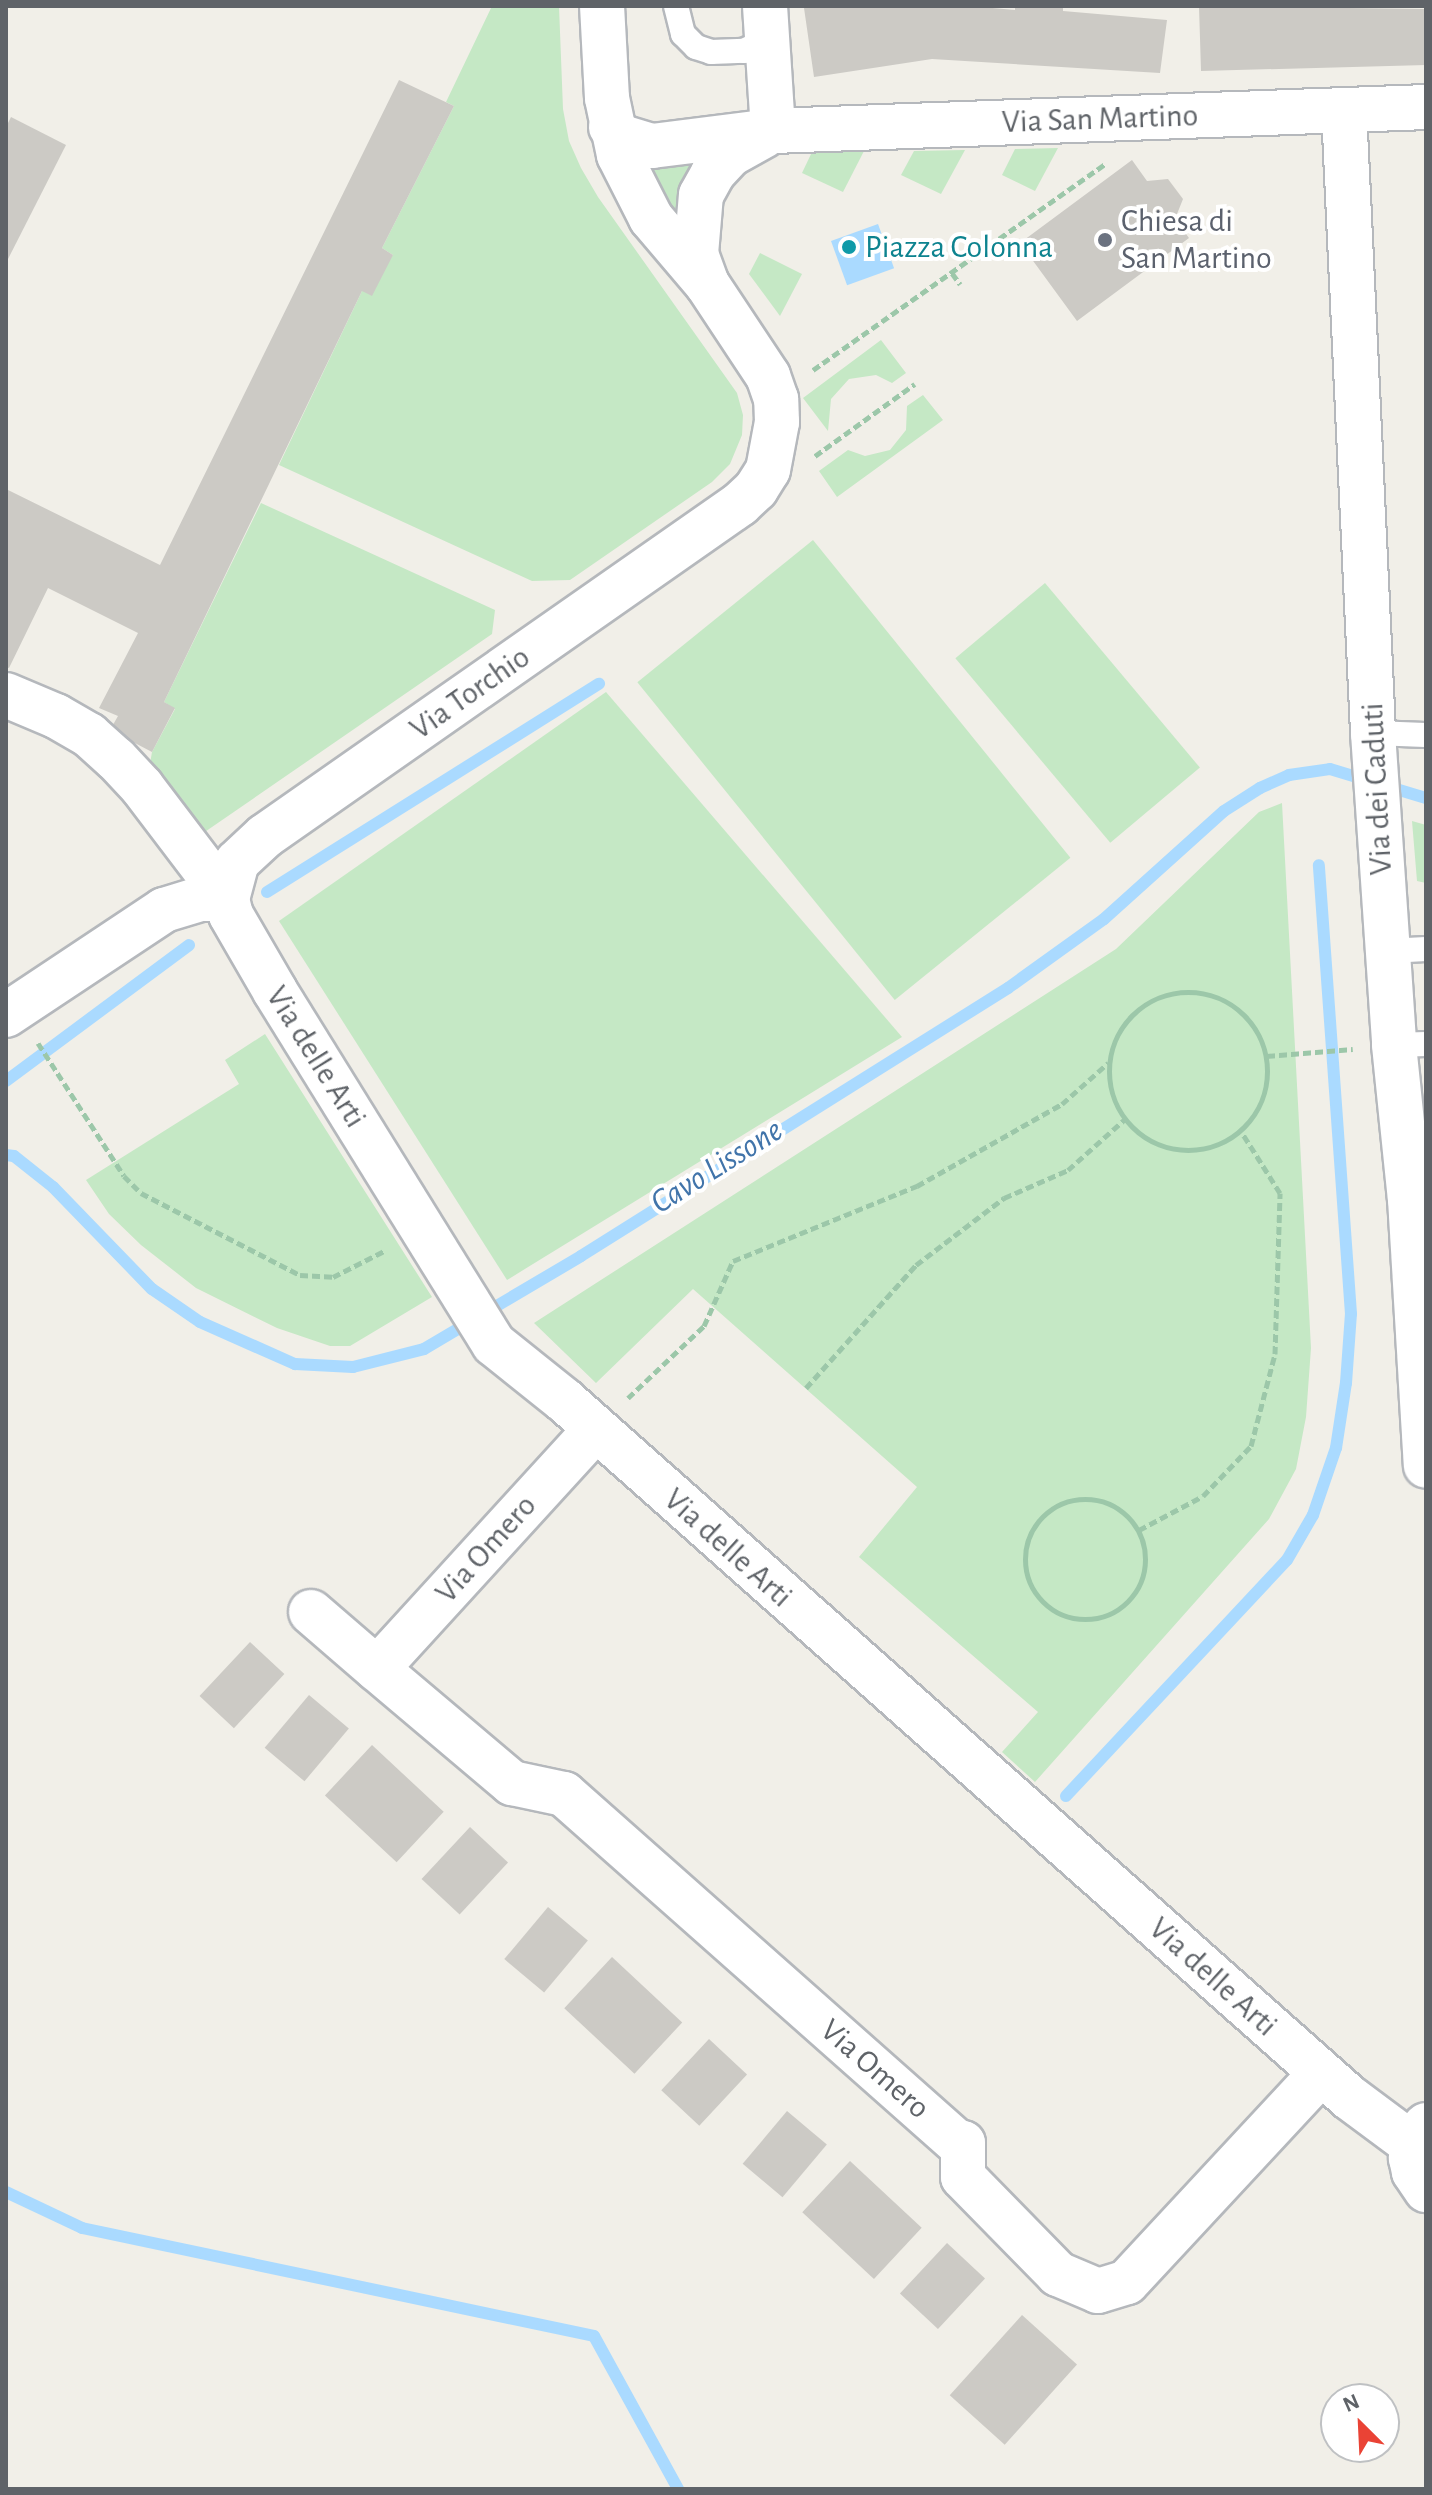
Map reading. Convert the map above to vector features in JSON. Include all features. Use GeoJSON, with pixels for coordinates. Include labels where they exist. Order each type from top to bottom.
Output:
{"type":"FeatureCollection","features":[{"type":"Feature","properties":{"kind":"street"},"geometry":{"type":"LineString","coordinates":[[602,6],[611,127],[630,181],[651,218],[707,284]]}},
{"type":"Feature","properties":{"kind":"street"},"geometry":{"type":"LineString","coordinates":[[707,284],[696,254],[701,195],[713,173],[731,154],[773,131],[766,18]]}},
{"type":"Feature","properties":{"kind":"street","name":"Via San Martino"},"geometry":{"type":"LineString","coordinates":[[611,127],[622,137],[652,146],[773,131],[1426,107]]}},
{"type":"Feature","properties":{"kind":"street","name":"Via dei Caduti"},"geometry":{"type":"LineString","coordinates":[[1344,110],[1378,807],[1407,950],[1426,1466]]}},
{"type":"Feature","properties":{"kind":"street","name":"Via Torchio"},"geometry":{"type":"LineString","coordinates":[[227,899],[237,862],[265,836],[740,504],[756,489],[768,470],[777,422],[776,399],[768,376],[707,284]]}},
{"type":"Feature","properties":{"kind":"street","name":"Via delle Arti"},"geometry":{"type":"LineString","coordinates":[[6,695],[56,716],[89,735],[116,759],[142,787],[227,899],[250,950],[494,1344],[1335,2085],[1421,2132]]}},
{"type":"Feature","properties":{"kind":"street"},"geometry":{"type":"LineString","coordinates":[[21,1028],[164,910],[201,899],[227,899]]}},
{"type":"Feature","properties":{"kind":"street","name":"Via Omero"},"geometry":{"type":"LineString","coordinates":[[377,1669],[595,1430]]}},
{"type":"Feature","properties":{"kind":"street","name":"Via Omero"},"geometry":{"type":"LineString","coordinates":[[311,1612],[512,1783],[564,1794],[959,2144],[963,2143],[963,2177],[1058,2274],[1098,2291],[1127,2282],[1335,2085]]}},
{"type":"Feature","properties":{"kind":"street"},"geometry":{"type":"LineString","coordinates":[[1421,2132],[1414,2172],[1426,2190]]}},
{"type":"Feature","properties":{"kind":"lane"},"geometry":{"type":"LineString","coordinates":[[676,6],[683,34],[696,47],[711,52],[744,51],[754,46],[766,18]]}},
{"type":"Feature","properties":{"kind":"lane"},"geometry":{"type":"LineString","coordinates":[[1374,744],[1426,735]]}},
{"type":"Feature","properties":{"kind":"path"},"geometry":{"type":"LineString","coordinates":[[768,376],[818,368],[1130,146],[1141,117]]}},
{"type":"Feature","properties":{"kind":"path"},"geometry":{"type":"LineString","coordinates":[[952,273],[960,284]]}},
{"type":"Feature","properties":{"kind":"path"},"geometry":{"type":"LineString","coordinates":[[768,470],[797,468],[915,384]]}},
{"type":"Feature","properties":{"kind":"path"},"geometry":{"type":"LineString","coordinates":[[1197,991],[1222,998],[1243,1012],[1258,1032],[1267,1056],[1267,1083],[1258,1109],[1241,1131],[1217,1145],[1190,1151],[1163,1147],[1139,1134],[1125,1119],[1110,1088],[1108,1063],[1114,1038],[1128,1017],[1160,997],[1197,991]]}},
{"type":"Feature","properties":{"kind":"path"},"geometry":{"type":"LineString","coordinates":[[21,1028],[54,1069],[124,1176],[141,1193],[300,1275],[333,1277],[353,1269],[422,1229]]}},
{"type":"Feature","properties":{"kind":"path"},"geometry":{"type":"LineString","coordinates":[[1267,1056],[1350,1049]]}},
{"type":"Feature","properties":{"kind":"path"},"geometry":{"type":"LineString","coordinates":[[595,1430],[704,1326],[733,1261],[917,1186],[1062,1104],[1108,1063]]}},
{"type":"Feature","properties":{"kind":"path"},"geometry":{"type":"LineString","coordinates":[[806,1388],[916,1265],[1004,1198],[1068,1170],[1125,1119]]}},
{"type":"Feature","properties":{"kind":"path"},"geometry":{"type":"LineString","coordinates":[[1139,1530],[1203,1496],[1251,1446],[1275,1354],[1280,1193],[1241,1131]]}},
{"type":"Feature","properties":{"kind":"path"},"geometry":{"type":"LineString","coordinates":[[1091,1498],[1111,1504],[1127,1514],[1139,1530],[1145,1548],[1145,1568],[1139,1587],[1127,1603],[1111,1614],[1091,1619],[1071,1618],[1052,1610],[1037,1596],[1028,1579],[1025,1559],[1033,1530],[1053,1508],[1072,1499],[1091,1498]]}},
{"type":"Feature","properties":{"kind":"green space"},"geometry":{"type":"Polygon","coordinates":[[[492,6],[559,6],[563,109],[569,141],[581,168],[598,197],[737,393],[743,415],[742,435],[730,464],[712,482],[570,580],[532,581],[279,465],[362,291],[393,255],[382,248],[454,106],[446,102],[492,6]]]}},
{"type":"Feature","properties":{"kind":"green space"},"geometry":{"type":"Polygon","coordinates":[[[1058,148],[1035,191],[1002,175],[1015,149],[1058,148]]]}},
{"type":"Feature","properties":{"kind":"green space"},"geometry":{"type":"Polygon","coordinates":[[[716,149],[686,235],[634,160],[716,149]]]}},
{"type":"Feature","properties":{"kind":"green space"},"geometry":{"type":"Polygon","coordinates":[[[965,150],[941,194],[901,175],[914,151],[965,150]]]}},
{"type":"Feature","properties":{"kind":"green space"},"geometry":{"type":"Polygon","coordinates":[[[864,151],[843,192],[802,173],[812,152],[864,151]]]}},
{"type":"Feature","properties":{"kind":"green space"},"geometry":{"type":"Polygon","coordinates":[[[760,253],[802,274],[780,316],[749,274],[760,253]]]}},
{"type":"Feature","properties":{"kind":"green space"},"geometry":{"type":"Polygon","coordinates":[[[881,340],[906,373],[892,383],[876,375],[849,379],[831,399],[828,431],[803,398],[881,340]]]}},
{"type":"Feature","properties":{"kind":"green space"},"geometry":{"type":"Polygon","coordinates":[[[923,395],[943,420],[837,497],[819,471],[848,450],[865,456],[890,450],[906,430],[907,406],[923,395]]]}},
{"type":"Feature","properties":{"kind":"green space"},"geometry":{"type":"Polygon","coordinates":[[[261,503],[495,610],[492,634],[196,838],[148,775],[152,752],[175,709],[164,702],[261,503]]]}},
{"type":"Feature","properties":{"kind":"green space"},"geometry":{"type":"Polygon","coordinates":[[[813,540],[1070,858],[895,1000],[637,682],[813,540]]]}},
{"type":"Feature","properties":{"kind":"green space"},"geometry":{"type":"Polygon","coordinates":[[[1045,583],[1200,768],[1110,843],[955,658],[1045,583]]]}},
{"type":"Feature","properties":{"kind":"green space"},"geometry":{"type":"Polygon","coordinates":[[[606,692],[902,1037],[507,1280],[279,921],[606,692]]]}},
{"type":"Feature","properties":{"kind":"green space"},"geometry":{"type":"Polygon","coordinates":[[[1282,803],[1311,1348],[1306,1417],[1296,1469],[1269,1519],[1035,1782],[1002,1752],[1038,1712],[859,1557],[917,1487],[693,1289],[596,1383],[534,1323],[1116,949],[1259,812],[1282,803]]]}},
{"type":"Feature","properties":{"kind":"green space"},"geometry":{"type":"Polygon","coordinates":[[[1412,821],[1426,825],[1426,883],[1417,881],[1412,821]]]}},
{"type":"Feature","properties":{"kind":"green space"},"geometry":{"type":"Polygon","coordinates":[[[265,1034],[432,1297],[350,1346],[330,1346],[277,1328],[196,1288],[141,1245],[109,1214],[86,1180],[239,1084],[225,1060],[265,1034]]]}},
{"type":"Feature","properties":{"kind":"water"},"geometry":{"type":"Polygon","coordinates":[[[878,224],[894,268],[847,285],[831,241],[878,224]]]}},
{"type":"Feature","properties":{"kind":"building"},"geometry":{"type":"Polygon","coordinates":[[[970,6],[1015,10],[1015,6],[1063,6],[1063,11],[1167,20],[1160,73],[932,59],[814,77],[804,8],[970,6]]]}},
{"type":"Feature","properties":{"kind":"building"},"geometry":{"type":"Polygon","coordinates":[[[1199,6],[1426,9],[1426,65],[1201,71],[1199,6]]]}},
{"type":"Feature","properties":{"kind":"building"},"geometry":{"type":"Polygon","coordinates":[[[399,80],[454,106],[382,248],[393,255],[372,296],[362,291],[164,702],[175,708],[152,752],[110,730],[118,716],[99,708],[138,633],[48,588],[9,668],[6,667],[6,489],[160,565],[399,80]]]}},
{"type":"Feature","properties":{"kind":"building"},"geometry":{"type":"Polygon","coordinates":[[[11,117],[66,145],[6,263],[6,127],[11,117]]]}},
{"type":"Feature","properties":{"kind":"building","name":"Chiesa di San Martino"},"geometry":{"type":"Polygon","coordinates":[[[1132,160],[1147,181],[1168,179],[1183,199],[1175,219],[1189,238],[1077,321],[1020,243],[1132,160]]]}},
{"type":"Feature","properties":{"kind":"building"},"geometry":{"type":"Polygon","coordinates":[[[250,1642],[284,1674],[234,1728],[200,1696],[250,1642]]]}},
{"type":"Feature","properties":{"kind":"building"},"geometry":{"type":"Polygon","coordinates":[[[309,1695],[349,1728],[304,1781],[265,1748],[309,1695]]]}},
{"type":"Feature","properties":{"kind":"building"},"geometry":{"type":"Polygon","coordinates":[[[372,1745],[444,1812],[397,1862],[325,1795],[372,1745]]]}},
{"type":"Feature","properties":{"kind":"building"},"geometry":{"type":"Polygon","coordinates":[[[470,1827],[508,1862],[460,1914],[422,1879],[470,1827]]]}},
{"type":"Feature","properties":{"kind":"building"},"geometry":{"type":"Polygon","coordinates":[[[548,1907],[588,1940],[544,1993],[504,1959],[548,1907]]]}},
{"type":"Feature","properties":{"kind":"building"},"geometry":{"type":"Polygon","coordinates":[[[612,1957],[682,2022],[634,2074],[564,2008],[612,1957]]]}},
{"type":"Feature","properties":{"kind":"building"},"geometry":{"type":"Polygon","coordinates":[[[709,2039],[747,2074],[699,2126],[661,2090],[709,2039]]]}},
{"type":"Feature","properties":{"kind":"building"},"geometry":{"type":"Polygon","coordinates":[[[787,2111],[827,2144],[782,2197],[743,2164],[787,2111]]]}},
{"type":"Feature","properties":{"kind":"building"},"geometry":{"type":"Polygon","coordinates":[[[850,2161],[922,2228],[874,2279],[802,2212],[850,2161]]]}},
{"type":"Feature","properties":{"kind":"building"},"geometry":{"type":"Polygon","coordinates":[[[947,2243],[985,2278],[938,2329],[900,2293],[947,2243]]]}},
{"type":"Feature","properties":{"kind":"building"},"geometry":{"type":"Polygon","coordinates":[[[1022,2315],[1077,2365],[1005,2445],[950,2395],[1022,2315]]]}},
{"type":"Feature","properties":{"kind":"waterway"},"geometry":{"type":"LineString","coordinates":[[267,892],[599,684]]}},
{"type":"Feature","properties":{"kind":"waterway","name":"Cavo Lissone"},"geometry":{"type":"LineString","coordinates":[[6,1155],[14,1156],[53,1187],[152,1289],[200,1322],[295,1364],[353,1367],[424,1349],[581,1256],[1008,988],[1104,919],[1224,811],[1260,788],[1289,775],[1330,769],[1426,798]]}},
{"type":"Feature","properties":{"kind":"waterway"},"geometry":{"type":"LineString","coordinates":[[1066,1796],[1287,1560],[1313,1515],[1336,1448],[1346,1383],[1351,1314],[1319,865]]}},
{"type":"Feature","properties":{"kind":"waterway"},"geometry":{"type":"LineString","coordinates":[[6,1081],[189,945]]}},
{"type":"Feature","properties":{"kind":"waterway"},"geometry":{"type":"LineString","coordinates":[[6,2192],[82,2228],[594,2336],[678,2489]]}},
{"type":"Feature","properties":{"kind":"place","name":"Chiesa di San Martino"},"geometry":{"type":"Point","coordinates":[1105,240]}},
{"type":"Feature","properties":{"kind":"place","name":"Piazza Colonna"},"geometry":{"type":"Point","coordinates":[849,247]}}]}
